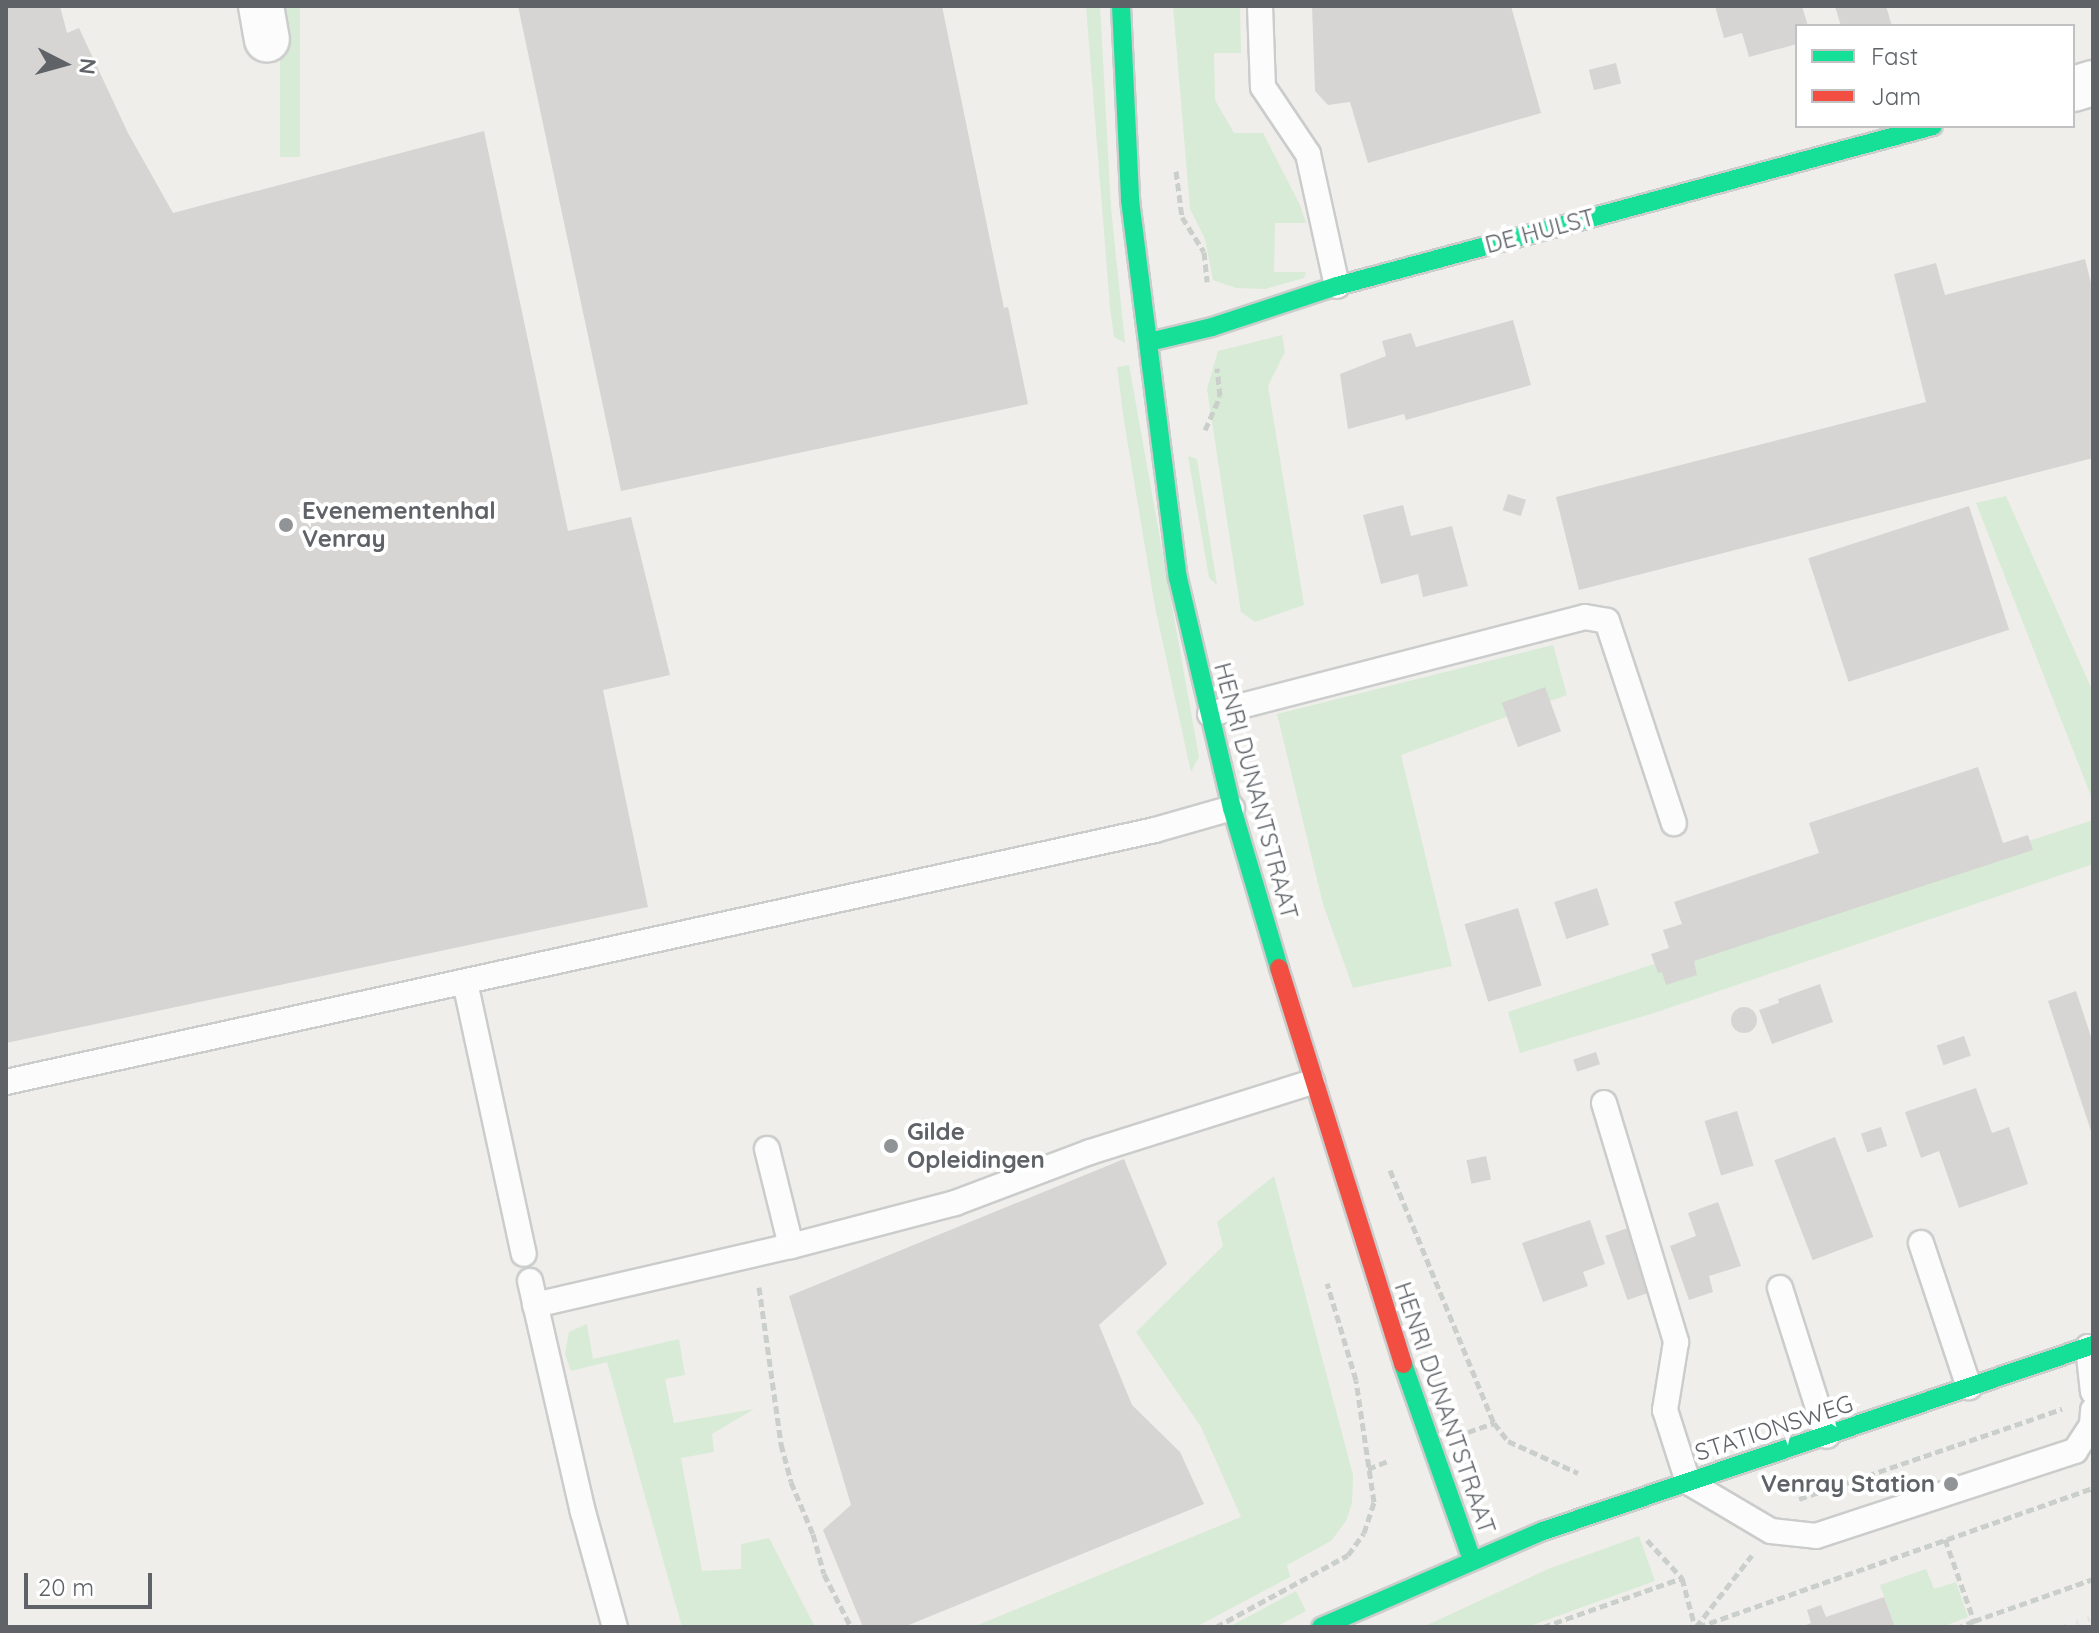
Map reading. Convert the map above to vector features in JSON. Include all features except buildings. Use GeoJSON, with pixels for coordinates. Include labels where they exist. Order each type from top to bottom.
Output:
{"type":"FeatureCollection","features":[{"type":"Feature","properties":{"kind":"street","name":"HENRI DUNANTSTRAAT"},"geometry":{"type":"LineString","coordinates":[[1121,6],[1130,200],[1178,578],[1232,808],[1312,1082],[1429,1446],[1472,1560]]}},
{"type":"Feature","properties":{"kind":"street","name":"DE HULST"},"geometry":{"type":"LineString","coordinates":[[1149,342],[1212,327],[1337,286],[1926,128]]}},
{"type":"Feature","properties":{"kind":"street","name":"STATIONSWEG"},"geometry":{"type":"LineString","coordinates":[[1321,1627],[1543,1531],[2090,1346]]}},
{"type":"Feature","properties":{"kind":"lane"},"geometry":{"type":"LineString","coordinates":[[1260,6],[1263,87],[1308,154],[1337,286]]}},
{"type":"Feature","properties":{"kind":"lane"},"geometry":{"type":"LineString","coordinates":[[1210,714],[1585,617],[1607,621],[1674,823]]}},
{"type":"Feature","properties":{"kind":"lane"},"geometry":{"type":"LineString","coordinates":[[6,1082],[1155,830],[1232,808]]}},
{"type":"Feature","properties":{"kind":"lane"},"geometry":{"type":"LineString","coordinates":[[465,982],[524,1254]]}},
{"type":"Feature","properties":{"kind":"lane"},"geometry":{"type":"LineString","coordinates":[[535,1305],[754,1255],[955,1203],[1090,1152],[1312,1082]]}},
{"type":"Feature","properties":{"kind":"lane"},"geometry":{"type":"LineString","coordinates":[[1604,1103],[1676,1342],[1665,1410],[1688,1482],[1771,1531],[1816,1536],[2075,1451],[2092,1425],[2093,1410]]}},
{"type":"Feature","properties":{"kind":"lane"},"geometry":{"type":"LineString","coordinates":[[767,1149],[791,1246]]}},
{"type":"Feature","properties":{"kind":"lane"},"geometry":{"type":"LineString","coordinates":[[1921,1243],[1969,1387]]}},
{"type":"Feature","properties":{"kind":"lane"},"geometry":{"type":"LineString","coordinates":[[530,1281],[583,1512],[615,1627]]}},
{"type":"Feature","properties":{"kind":"lane"},"geometry":{"type":"LineString","coordinates":[[1780,1288],[1827,1436]]}},
{"type":"Feature","properties":{"kind":"lane"},"geometry":{"type":"LineString","coordinates":[[2090,1346],[2093,1392]]}},
{"type":"Feature","properties":{"kind":"path"},"geometry":{"type":"LineString","coordinates":[[754,1255],[781,1444],[791,1482],[813,1534],[824,1574],[851,1627]]}},
{"type":"Feature","properties":{"kind":"path"},"geometry":{"type":"LineString","coordinates":[[1216,1627],[1348,1555],[1364,1533],[1374,1502],[1368,1469]]}},
{"type":"Feature","properties":{"kind":"path"},"geometry":{"type":"LineString","coordinates":[[1638,1530],[1682,1578],[1696,1627],[2093,1488]]}},
{"type":"Feature","properties":{"kind":"path"},"geometry":{"type":"LineString","coordinates":[[1945,1539],[1974,1621]]}},
{"type":"Feature","properties":{"kind":"path"},"geometry":{"type":"LineString","coordinates":[[1543,1627],[1682,1578]]}},
{"type":"Feature","properties":{"kind":"path"},"geometry":{"type":"LineString","coordinates":[[1960,1627],[2093,1579]]}},
{"type":"Feature","properties":{"kind":"green space"},"geometry":{"type":"Polygon","coordinates":[[[280,6],[300,6],[300,157],[280,157],[280,6]]]}},
{"type":"Feature","properties":{"kind":"green space"},"geometry":{"type":"Polygon","coordinates":[[[1086,6],[1100,6],[1111,208],[1125,343],[1114,337],[1110,308],[1086,6]]]}},
{"type":"Feature","properties":{"kind":"green space"},"geometry":{"type":"Polygon","coordinates":[[[1173,6],[1240,6],[1241,53],[1214,53],[1215,100],[1234,133],[1263,133],[1300,205],[1306,223],[1275,223],[1274,272],[1306,272],[1304,278],[1265,289],[1236,288],[1213,280],[1205,239],[1190,209],[1173,6]]]}},
{"type":"Feature","properties":{"kind":"green space"},"geometry":{"type":"Polygon","coordinates":[[[1282,335],[1285,352],[1268,386],[1304,605],[1255,622],[1241,612],[1207,389],[1218,351],[1282,335]]]}},
{"type":"Feature","properties":{"kind":"green space"},"geometry":{"type":"Polygon","coordinates":[[[1129,365],[1199,757],[1191,772],[1155,607],[1124,421],[1117,367],[1129,365]]]}},
{"type":"Feature","properties":{"kind":"green space"},"geometry":{"type":"Polygon","coordinates":[[[1188,456],[1197,459],[1217,585],[1209,578],[1188,456]]]}},
{"type":"Feature","properties":{"kind":"green space"},"geometry":{"type":"Polygon","coordinates":[[[2006,496],[2093,692],[2093,801],[1976,503],[2006,496]]]}},
{"type":"Feature","properties":{"kind":"green space"},"geometry":{"type":"Polygon","coordinates":[[[1553,645],[1567,695],[1401,755],[1452,966],[1353,988],[1323,904],[1277,714],[1553,645]]]}},
{"type":"Feature","properties":{"kind":"green space"},"geometry":{"type":"Polygon","coordinates":[[[2093,820],[2093,864],[1654,1013],[1520,1053],[1508,1012],[2093,820]]]}},
{"type":"Feature","properties":{"kind":"green space"},"geometry":{"type":"Polygon","coordinates":[[[1274,1176],[1353,1475],[1352,1503],[1346,1521],[1331,1541],[1287,1565],[1290,1577],[1196,1627],[973,1627],[1241,1517],[1201,1427],[1136,1332],[1223,1246],[1217,1222],[1274,1176]]]}},
{"type":"Feature","properties":{"kind":"green space"},"geometry":{"type":"Polygon","coordinates":[[[587,1324],[593,1359],[679,1339],[685,1375],[665,1379],[674,1423],[754,1409],[712,1434],[714,1452],[681,1458],[702,1571],[741,1569],[741,1544],[769,1538],[815,1627],[682,1627],[607,1362],[571,1371],[565,1354],[569,1332],[587,1324]]]}},
{"type":"Feature","properties":{"kind":"green space"},"geometry":{"type":"Polygon","coordinates":[[[1639,1536],[1655,1581],[1527,1627],[1423,1627],[1548,1569],[1639,1536]]]}},
{"type":"Feature","properties":{"kind":"green space"},"geometry":{"type":"Polygon","coordinates":[[[1926,1569],[1934,1589],[1956,1582],[1968,1617],[1942,1627],[1895,1627],[1880,1585],[1926,1569]]]}},
{"type":"Feature","properties":{"kind":"green space"},"geometry":{"type":"Polygon","coordinates":[[[1296,1591],[1306,1611],[1276,1627],[1229,1627],[1296,1591]]]}},
{"type":"Feature","properties":{"kind":"railway"},"geometry":{"type":"LineString","coordinates":[[2065,1627],[2093,1618]]}},
{"type":"Feature","properties":{"kind":"traffic: fast"},"geometry":{"type":"LineString","coordinates":[[1121,6],[1130,200],[1178,578],[1232,808],[1279,968]]}},
{"type":"Feature","properties":{"kind":"traffic: fast"},"geometry":{"type":"LineString","coordinates":[[1149,342],[1212,327],[1337,286],[1926,128]]}},
{"type":"Feature","properties":{"kind":"traffic: fast"},"geometry":{"type":"LineString","coordinates":[[1321,1627],[1543,1531],[2093,1345]]}},
{"type":"Feature","properties":{"kind":"traffic: fast"},"geometry":{"type":"LineString","coordinates":[[1403,1364],[1472,1560]]}},
{"type":"Feature","properties":{"kind":"traffic: jam"},"geometry":{"type":"LineString","coordinates":[[1279,968],[1403,1364]]}},
{"type":"Feature","properties":{"kind":"place","name":"Evenementenhal Venray"},"geometry":{"type":"Point","coordinates":[286,525]}},
{"type":"Feature","properties":{"kind":"place","name":"Gilde Opleidingen"},"geometry":{"type":"Point","coordinates":[891,1146]}},
{"type":"Feature","properties":{"kind":"place","name":"Venray Station"},"geometry":{"type":"Point","coordinates":[1951,1484]}}]}
